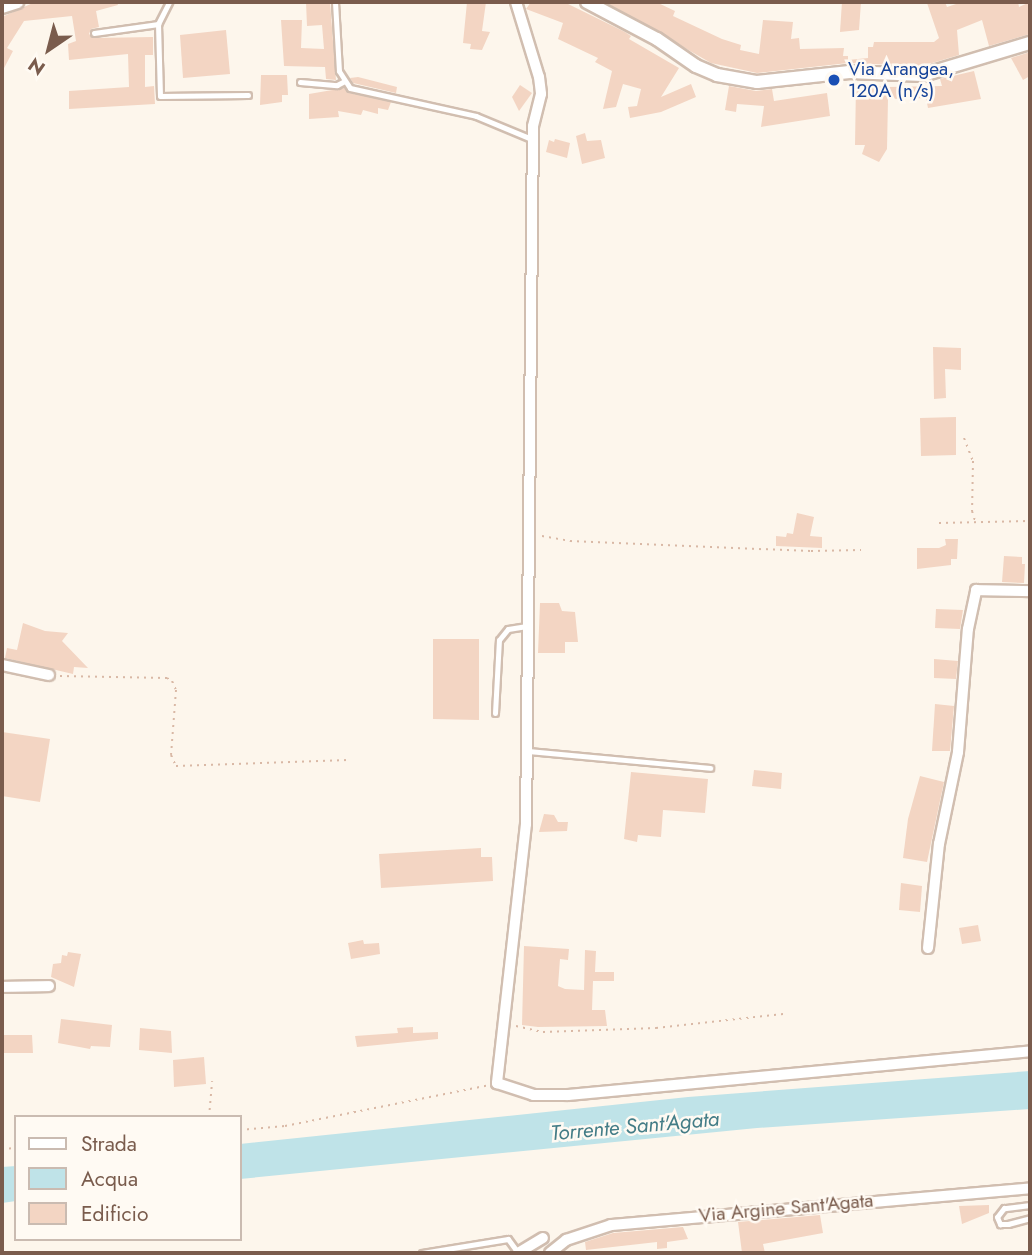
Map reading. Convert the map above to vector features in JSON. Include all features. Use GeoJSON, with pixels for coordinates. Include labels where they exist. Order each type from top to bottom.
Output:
{"type":"FeatureCollection","features":[{"type":"Feature","properties":{"kind":"street"},"geometry":{"type":"LineString","coordinates":[[2,7],[17,2]]}},
{"type":"Feature","properties":{"kind":"street"},"geometry":{"type":"LineString","coordinates":[[516,2],[539,76],[541,94],[533,126],[526,824],[497,1083],[533,1095],[568,1094],[1030,1051]]}},
{"type":"Feature","properties":{"kind":"street"},"geometry":{"type":"LineString","coordinates":[[587,2],[657,39],[696,66],[717,75],[757,82],[849,72],[923,75],[1030,43]]}},
{"type":"Feature","properties":{"kind":"street"},"geometry":{"type":"LineString","coordinates":[[928,948],[939,844],[958,752],[968,629],[976,590],[1030,592]]}},
{"type":"Feature","properties":{"kind":"street"},"geometry":{"type":"LineString","coordinates":[[2,665],[49,675]]}},
{"type":"Feature","properties":{"kind":"street"},"geometry":{"type":"LineString","coordinates":[[2,987],[49,986]]}},
{"type":"Feature","properties":{"kind":"street","name":"Via Argine Sant'Agata"},"geometry":{"type":"LineString","coordinates":[[550,1253],[566,1240],[611,1225],[1030,1188]]}},
{"type":"Feature","properties":{"kind":"street"},"geometry":{"type":"LineString","coordinates":[[518,1253],[543,1238]]}},
{"type":"Feature","properties":{"kind":"lane"},"geometry":{"type":"LineString","coordinates":[[169,2],[158,24],[160,96],[248,95]]}},
{"type":"Feature","properties":{"kind":"lane"},"geometry":{"type":"LineString","coordinates":[[335,2],[339,71],[343,82],[350,88],[476,116],[534,140]]}},
{"type":"Feature","properties":{"kind":"lane"},"geometry":{"type":"LineString","coordinates":[[94,33],[158,24]]}},
{"type":"Feature","properties":{"kind":"lane"},"geometry":{"type":"LineString","coordinates":[[300,82],[337,85],[343,82]]}},
{"type":"Feature","properties":{"kind":"lane"},"geometry":{"type":"LineString","coordinates":[[495,713],[499,640],[508,629],[527,626]]}},
{"type":"Feature","properties":{"kind":"lane"},"geometry":{"type":"LineString","coordinates":[[528,751],[710,768]]}},
{"type":"Feature","properties":{"kind":"lane"},"geometry":{"type":"LineString","coordinates":[[1030,1205],[1004,1208],[997,1217],[1000,1223],[1007,1224],[1030,1218]]}},
{"type":"Feature","properties":{"kind":"lane"},"geometry":{"type":"LineString","coordinates":[[422,1253],[508,1240],[518,1253]]}},
{"type":"Feature","properties":{"kind":"path"},"geometry":{"type":"LineString","coordinates":[[964,438],[973,461],[972,511],[975,522]]}},
{"type":"Feature","properties":{"kind":"path"},"geometry":{"type":"LineString","coordinates":[[939,523],[1030,521]]}},
{"type":"Feature","properties":{"kind":"path"},"geometry":{"type":"LineString","coordinates":[[531,534],[570,541],[811,551],[861,550]]}},
{"type":"Feature","properties":{"kind":"path"},"geometry":{"type":"LineString","coordinates":[[49,675],[167,678],[172,681],[176,690],[171,755],[176,766],[348,760]]}},
{"type":"Feature","properties":{"kind":"path"},"geometry":{"type":"LineString","coordinates":[[505,1024],[543,1031],[656,1028],[783,1014]]}},
{"type":"Feature","properties":{"kind":"path"},"geometry":{"type":"LineString","coordinates":[[209,1115],[212,1081]]}},
{"type":"Feature","properties":{"kind":"path"},"geometry":{"type":"LineString","coordinates":[[242,1130],[285,1126],[497,1083]]}},
{"type":"Feature","properties":{"kind":"water","name":"Torrente Sant'Agata"},"geometry":{"type":"Polygon","coordinates":[[[1030,1071],[1030,1109],[757,1128],[242,1179],[242,1144],[688,1097],[1030,1071]]]}},
{"type":"Feature","properties":{"kind":"water"},"geometry":{"type":"Polygon","coordinates":[[[14,1166],[14,1201],[2,1203],[2,1167],[14,1166]]]}},
{"type":"Feature","properties":{"kind":"building"},"geometry":{"type":"Polygon","coordinates":[[[35,2],[117,2],[118,5],[96,11],[99,27],[91,29],[89,34],[94,38],[153,37],[153,55],[145,55],[145,87],[154,86],[155,104],[69,109],[69,91],[129,87],[128,54],[69,60],[68,44],[76,41],[72,16],[24,21],[7,48],[13,51],[2,72],[2,17],[35,2]]]}},
{"type":"Feature","properties":{"kind":"building"},"geometry":{"type":"Polygon","coordinates":[[[306,2],[330,2],[336,80],[326,79],[325,67],[284,66],[281,20],[302,20],[301,48],[324,49],[322,25],[307,26],[306,2]]]}},
{"type":"Feature","properties":{"kind":"building"},"geometry":{"type":"Polygon","coordinates":[[[467,2],[486,2],[482,31],[490,32],[482,50],[470,49],[471,44],[463,43],[467,2]]]}},
{"type":"Feature","properties":{"kind":"building"},"geometry":{"type":"Polygon","coordinates":[[[531,2],[564,2],[625,32],[631,36],[629,39],[679,68],[661,97],[691,84],[696,97],[661,112],[630,118],[628,107],[637,106],[641,89],[623,84],[616,107],[603,109],[612,71],[595,62],[598,58],[558,39],[563,23],[526,9],[531,2]]]}},
{"type":"Feature","properties":{"kind":"building"},"geometry":{"type":"Polygon","coordinates":[[[605,2],[656,2],[675,11],[673,16],[741,45],[740,50],[759,54],[763,20],[793,22],[791,39],[799,38],[800,49],[844,48],[843,56],[848,56],[848,60],[868,58],[868,47],[873,47],[874,42],[934,42],[939,38],[927,3],[934,2],[945,2],[947,7],[962,2],[1018,2],[1019,7],[1030,2],[1030,34],[989,46],[982,20],[957,30],[959,55],[922,66],[848,63],[757,73],[711,63],[605,2]]]}},
{"type":"Feature","properties":{"kind":"building"},"geometry":{"type":"Polygon","coordinates":[[[842,2],[861,2],[859,30],[840,32],[842,2]]]}},
{"type":"Feature","properties":{"kind":"building"},"geometry":{"type":"Polygon","coordinates":[[[226,30],[230,74],[183,78],[180,35],[226,30]]]}},
{"type":"Feature","properties":{"kind":"building"},"geometry":{"type":"Polygon","coordinates":[[[1030,52],[1030,76],[1023,80],[1011,58],[1030,52]]]}},
{"type":"Feature","properties":{"kind":"building"},"geometry":{"type":"Polygon","coordinates":[[[974,71],[981,99],[928,108],[926,98],[888,99],[887,149],[879,162],[862,154],[865,145],[855,145],[856,84],[888,87],[942,86],[940,79],[974,71]]]}},
{"type":"Feature","properties":{"kind":"building"},"geometry":{"type":"Polygon","coordinates":[[[261,75],[287,75],[288,95],[282,95],[282,102],[260,105],[261,75]]]}},
{"type":"Feature","properties":{"kind":"building"},"geometry":{"type":"Polygon","coordinates":[[[358,77],[397,87],[396,93],[353,83],[350,78],[358,77]]]}},
{"type":"Feature","properties":{"kind":"building"},"geometry":{"type":"Polygon","coordinates":[[[520,85],[532,93],[519,111],[512,97],[520,85]]]}},
{"type":"Feature","properties":{"kind":"building"},"geometry":{"type":"Polygon","coordinates":[[[729,86],[756,91],[772,89],[774,101],[827,93],[830,116],[761,127],[764,106],[737,104],[736,112],[725,110],[729,86]]]}},
{"type":"Feature","properties":{"kind":"building"},"geometry":{"type":"Polygon","coordinates":[[[344,88],[349,93],[391,102],[388,110],[378,108],[378,114],[363,110],[361,115],[338,111],[339,117],[309,119],[309,94],[344,88]]]}},
{"type":"Feature","properties":{"kind":"building"},"geometry":{"type":"Polygon","coordinates":[[[585,133],[587,141],[601,140],[605,158],[582,164],[576,136],[585,133]]]}},
{"type":"Feature","properties":{"kind":"building"},"geometry":{"type":"Polygon","coordinates":[[[555,139],[570,143],[567,158],[546,152],[549,140],[554,142],[555,139]]]}},
{"type":"Feature","properties":{"kind":"building"},"geometry":{"type":"Polygon","coordinates":[[[933,347],[961,348],[961,370],[945,369],[946,398],[934,399],[933,347]]]}},
{"type":"Feature","properties":{"kind":"building"},"geometry":{"type":"Polygon","coordinates":[[[956,417],[956,455],[921,456],[920,418],[956,417]]]}},
{"type":"Feature","properties":{"kind":"building"},"geometry":{"type":"Polygon","coordinates":[[[797,513],[814,517],[810,536],[822,537],[822,548],[776,546],[776,536],[786,537],[787,533],[793,534],[797,513]]]}},
{"type":"Feature","properties":{"kind":"building"},"geometry":{"type":"Polygon","coordinates":[[[945,539],[958,539],[957,559],[951,559],[951,565],[917,569],[917,548],[939,548],[946,545],[945,539]]]}},
{"type":"Feature","properties":{"kind":"building"},"geometry":{"type":"Polygon","coordinates":[[[1004,556],[1022,557],[1022,564],[1025,564],[1024,583],[1002,582],[1004,556]]]}},
{"type":"Feature","properties":{"kind":"building"},"geometry":{"type":"Polygon","coordinates":[[[540,603],[559,603],[562,611],[575,612],[578,642],[565,642],[565,653],[538,653],[540,603]]]}},
{"type":"Feature","properties":{"kind":"building"},"geometry":{"type":"Polygon","coordinates":[[[936,609],[963,610],[960,629],[935,628],[936,609]]]}},
{"type":"Feature","properties":{"kind":"building"},"geometry":{"type":"Polygon","coordinates":[[[23,623],[45,631],[68,633],[62,641],[88,668],[74,667],[73,674],[5,658],[7,648],[17,650],[23,623]]]}},
{"type":"Feature","properties":{"kind":"building"},"geometry":{"type":"Polygon","coordinates":[[[433,639],[479,639],[479,720],[433,719],[433,639]]]}},
{"type":"Feature","properties":{"kind":"building"},"geometry":{"type":"Polygon","coordinates":[[[934,659],[958,661],[956,679],[934,678],[934,659]]]}},
{"type":"Feature","properties":{"kind":"building"},"geometry":{"type":"Polygon","coordinates":[[[935,704],[954,706],[950,751],[932,751],[935,704]]]}},
{"type":"Feature","properties":{"kind":"building"},"geometry":{"type":"Polygon","coordinates":[[[2,732],[50,739],[40,802],[2,796],[2,732]]]}},
{"type":"Feature","properties":{"kind":"building"},"geometry":{"type":"Polygon","coordinates":[[[754,770],[782,773],[781,789],[752,786],[754,770]]]}},
{"type":"Feature","properties":{"kind":"building"},"geometry":{"type":"Polygon","coordinates":[[[631,772],[708,779],[705,813],[663,810],[661,837],[638,835],[637,842],[624,839],[631,772]]]}},
{"type":"Feature","properties":{"kind":"building"},"geometry":{"type":"Polygon","coordinates":[[[920,776],[944,782],[927,862],[903,858],[908,819],[920,776]]]}},
{"type":"Feature","properties":{"kind":"building"},"geometry":{"type":"Polygon","coordinates":[[[544,814],[554,815],[558,822],[568,822],[567,831],[539,832],[544,814]]]}},
{"type":"Feature","properties":{"kind":"building"},"geometry":{"type":"Polygon","coordinates":[[[481,848],[481,857],[492,857],[493,881],[381,888],[379,854],[481,848]]]}},
{"type":"Feature","properties":{"kind":"building"},"geometry":{"type":"Polygon","coordinates":[[[901,883],[922,886],[920,912],[899,910],[901,883]]]}},
{"type":"Feature","properties":{"kind":"building"},"geometry":{"type":"Polygon","coordinates":[[[978,925],[981,941],[962,944],[959,928],[978,925]]]}},
{"type":"Feature","properties":{"kind":"building"},"geometry":{"type":"Polygon","coordinates":[[[363,940],[364,944],[379,943],[380,954],[351,959],[348,943],[363,940]]]}},
{"type":"Feature","properties":{"kind":"building"},"geometry":{"type":"Polygon","coordinates":[[[524,946],[569,949],[568,960],[560,959],[558,986],[565,989],[584,990],[585,950],[596,951],[595,972],[614,972],[614,981],[593,981],[592,1010],[605,1010],[607,1026],[522,1025],[524,946]]]}},
{"type":"Feature","properties":{"kind":"building"},"geometry":{"type":"Polygon","coordinates":[[[68,952],[81,954],[74,987],[51,977],[53,964],[61,963],[62,955],[67,956],[68,952]]]}},
{"type":"Feature","properties":{"kind":"building"},"geometry":{"type":"Polygon","coordinates":[[[61,1019],[112,1025],[110,1047],[91,1046],[90,1049],[58,1043],[61,1019]]]}},
{"type":"Feature","properties":{"kind":"building"},"geometry":{"type":"Polygon","coordinates":[[[413,1027],[413,1033],[438,1032],[438,1039],[357,1047],[355,1036],[398,1033],[397,1028],[413,1027]]]}},
{"type":"Feature","properties":{"kind":"building"},"geometry":{"type":"Polygon","coordinates":[[[140,1028],[171,1031],[172,1053],[139,1050],[140,1028]]]}},
{"type":"Feature","properties":{"kind":"building"},"geometry":{"type":"Polygon","coordinates":[[[2,1035],[32,1035],[33,1053],[2,1053],[2,1035]]]}},
{"type":"Feature","properties":{"kind":"building"},"geometry":{"type":"Polygon","coordinates":[[[204,1057],[206,1084],[174,1087],[173,1060],[204,1057]]]}},
{"type":"Feature","properties":{"kind":"building"},"geometry":{"type":"Polygon","coordinates":[[[989,1205],[989,1213],[962,1224],[959,1206],[989,1205]]]}},
{"type":"Feature","properties":{"kind":"building"},"geometry":{"type":"Polygon","coordinates":[[[820,1215],[823,1233],[763,1244],[765,1253],[742,1253],[738,1222],[820,1215]]]}},
{"type":"Feature","properties":{"kind":"building"},"geometry":{"type":"Polygon","coordinates":[[[683,1227],[688,1239],[667,1242],[667,1248],[657,1249],[657,1242],[586,1250],[585,1242],[613,1233],[683,1227]]]}},
{"type":"Feature","properties":{"kind":"place","name":"Via Arangea, 120A (n/s)"},"geometry":{"type":"Point","coordinates":[834,80]}}]}
